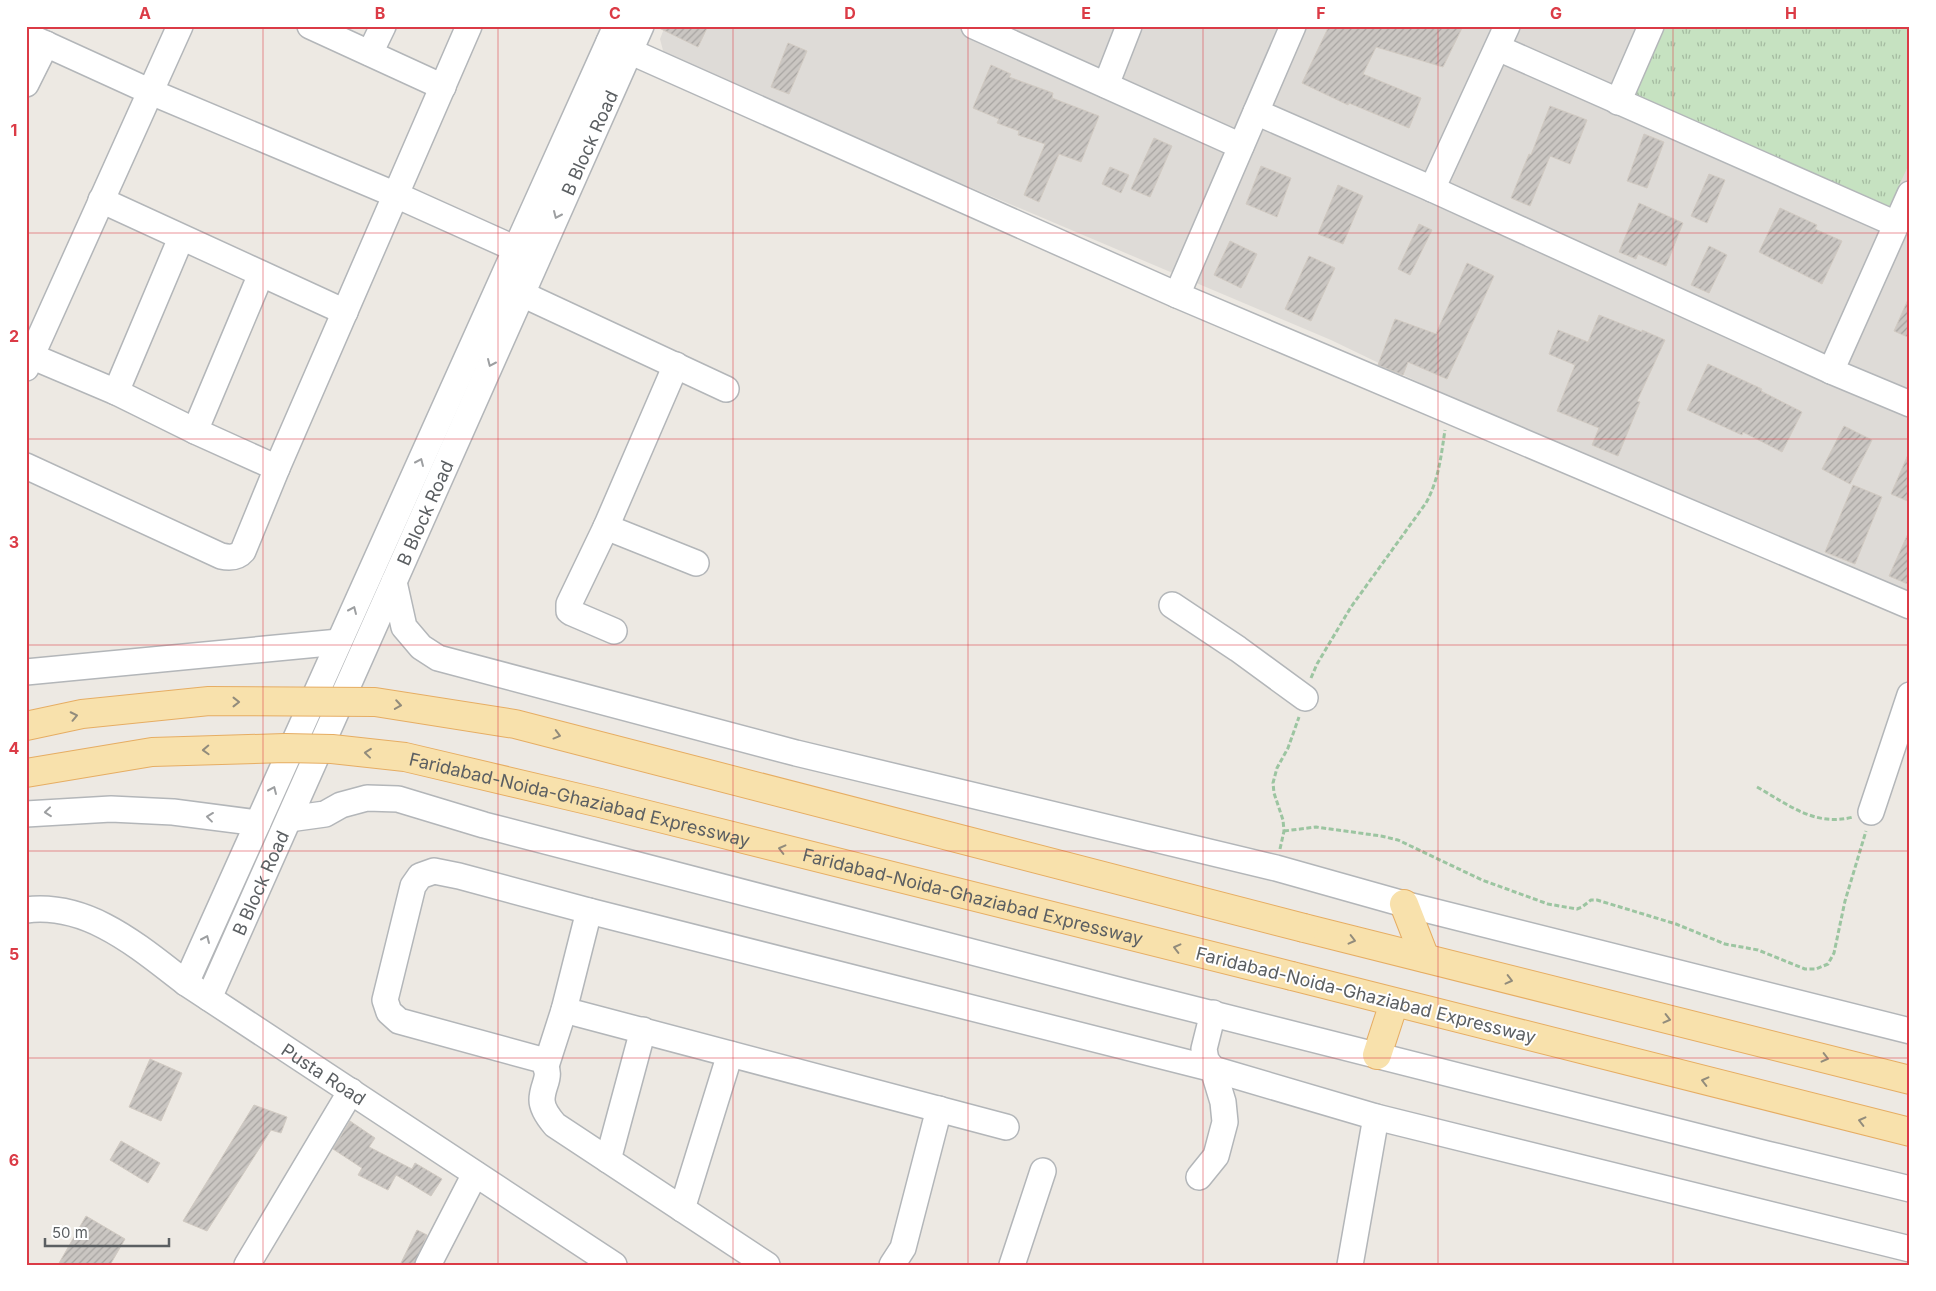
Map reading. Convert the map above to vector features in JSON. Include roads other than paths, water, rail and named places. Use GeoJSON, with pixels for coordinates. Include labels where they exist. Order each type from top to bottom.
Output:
{"type":"FeatureCollection","features":[{"type":"Feature","properties":{"kind":"main road"},"geometry":{"type":"LineString","coordinates":[[26,726],[82,714],[209,702],[375,702],[515,724],[1304,928],[1910,1080]]}},
{"type":"Feature","properties":{"kind":"main road","name":"Faridabad-Noida-Ghaziabad Expressway"},"geometry":{"type":"LineString","coordinates":[[26,773],[152,752],[285,748],[332,749],[405,757],[609,805],[1910,1132]]}},
{"type":"Feature","properties":{"kind":"main road"},"geometry":{"type":"LineString","coordinates":[[1404,904],[1425,958]]}},
{"type":"Feature","properties":{"kind":"main road"},"geometry":{"type":"LineString","coordinates":[[1377,1055],[1394,1003]]}},
{"type":"Feature","properties":{"kind":"street"},"geometry":{"type":"LineString","coordinates":[[180,26],[29,362],[116,392],[277,468]]}},
{"type":"Feature","properties":{"kind":"street"},"geometry":{"type":"LineString","coordinates":[[310,26],[443,87]]}},
{"type":"Feature","properties":{"kind":"street"},"geometry":{"type":"LineString","coordinates":[[370,54],[382,26]]}},
{"type":"Feature","properties":{"kind":"street"},"geometry":{"type":"LineString","coordinates":[[26,466],[221,556],[235,557],[243,551],[277,468],[469,26]]}},
{"type":"Feature","properties":{"kind":"street","name":"B Block Road"},"geometry":{"type":"LineString","coordinates":[[186,983],[516,249],[618,40],[641,26]]}},
{"type":"Feature","properties":{"kind":"street"},"geometry":{"type":"LineString","coordinates":[[974,26],[1241,146]]}},
{"type":"Feature","properties":{"kind":"street"},"geometry":{"type":"LineString","coordinates":[[1106,85],[1129,26]]}},
{"type":"Feature","properties":{"kind":"street"},"geometry":{"type":"LineString","coordinates":[[1177,295],[1293,26]]}},
{"type":"Feature","properties":{"kind":"street"},"geometry":{"type":"LineString","coordinates":[[1618,102],[1651,26]]}},
{"type":"Feature","properties":{"kind":"street"},"geometry":{"type":"LineString","coordinates":[[1432,189],[1503,37],[1618,102],[1896,224]]}},
{"type":"Feature","properties":{"kind":"street"},"geometry":{"type":"LineString","coordinates":[[26,84],[36,39],[151,92],[396,195],[516,249]]}},
{"type":"Feature","properties":{"kind":"street"},"geometry":{"type":"LineString","coordinates":[[618,40],[1177,295],[1910,606]]}},
{"type":"Feature","properties":{"kind":"street","name":"B Block Road"},"geometry":{"type":"LineString","coordinates":[[209,998],[522,294],[618,40]]}},
{"type":"Feature","properties":{"kind":"street"},"geometry":{"type":"LineString","coordinates":[[1256,112],[1432,189],[1831,371],[1910,404]]}},
{"type":"Feature","properties":{"kind":"street"},"geometry":{"type":"LineString","coordinates":[[1831,371],[1910,194]]}},
{"type":"Feature","properties":{"kind":"street"},"geometry":{"type":"LineString","coordinates":[[101,200],[345,312]]}},
{"type":"Feature","properties":{"kind":"street"},"geometry":{"type":"LineString","coordinates":[[116,392],[181,238]]}},
{"type":"Feature","properties":{"kind":"street"},"geometry":{"type":"LineString","coordinates":[[196,431],[261,274]]}},
{"type":"Feature","properties":{"kind":"street"},"geometry":{"type":"LineString","coordinates":[[522,294],[726,388]]}},
{"type":"Feature","properties":{"kind":"street"},"geometry":{"type":"LineString","coordinates":[[614,631],[572,613],[568,608],[606,527],[676,365]]}},
{"type":"Feature","properties":{"kind":"street"},"geometry":{"type":"LineString","coordinates":[[606,527],[696,563]]}},
{"type":"Feature","properties":{"kind":"street"},"geometry":{"type":"LineString","coordinates":[[394,582],[404,627],[420,648],[438,658],[796,753],[1276,868],[1404,904],[1910,1031]]}},
{"type":"Feature","properties":{"kind":"street"},"geometry":{"type":"LineString","coordinates":[[1172,605],[1238,649],[1304,698]]}},
{"type":"Feature","properties":{"kind":"street"},"geometry":{"type":"LineString","coordinates":[[26,672],[339,642]]}},
{"type":"Feature","properties":{"kind":"street"},"geometry":{"type":"LineString","coordinates":[[1871,812],[1910,695]]}},
{"type":"Feature","properties":{"kind":"street"},"geometry":{"type":"LineString","coordinates":[[289,819],[325,814],[342,805],[367,798],[398,800],[484,825],[1213,1013],[1910,1189]]}},
{"type":"Feature","properties":{"kind":"street"},"geometry":{"type":"LineString","coordinates":[[26,814],[112,809],[173,812],[258,823]]}},
{"type":"Feature","properties":{"kind":"street"},"geometry":{"type":"LineString","coordinates":[[767,1265],[555,1125],[546,1115],[542,1100],[548,1074],[542,1060],[399,1021],[388,1012],[385,1000],[413,886],[420,876],[434,871],[459,876],[589,911],[1213,1069],[1376,1117],[1910,1249]]}},
{"type":"Feature","properties":{"kind":"street","name":"Pusta Road"},"geometry":{"type":"LineString","coordinates":[[26,910],[61,911],[111,928],[135,943],[186,983],[614,1265]]}},
{"type":"Feature","properties":{"kind":"street"},"geometry":{"type":"LineString","coordinates":[[546,1066],[564,1010],[589,911]]}},
{"type":"Feature","properties":{"kind":"street"},"geometry":{"type":"LineString","coordinates":[[564,1010],[1006,1127]]}},
{"type":"Feature","properties":{"kind":"street"},"geometry":{"type":"LineString","coordinates":[[1199,1177],[1216,1156],[1225,1122],[1224,1102],[1213,1069],[1206,1060],[1204,1049],[1213,1013]]}},
{"type":"Feature","properties":{"kind":"street"},"geometry":{"type":"LineString","coordinates":[[608,1160],[643,1030]]}},
{"type":"Feature","properties":{"kind":"street"},"geometry":{"type":"LineString","coordinates":[[682,1209],[730,1054]]}},
{"type":"Feature","properties":{"kind":"street"},"geometry":{"type":"LineString","coordinates":[[247,1265],[351,1091]]}},
{"type":"Feature","properties":{"kind":"street"},"geometry":{"type":"LineString","coordinates":[[892,1265],[903,1248],[939,1109]]}},
{"type":"Feature","properties":{"kind":"street"},"geometry":{"type":"LineString","coordinates":[[1350,1265],[1376,1117]]}},
{"type":"Feature","properties":{"kind":"street"},"geometry":{"type":"LineString","coordinates":[[1012,1265],[1043,1171]]}},
{"type":"Feature","properties":{"kind":"street"},"geometry":{"type":"LineString","coordinates":[[428,1265],[475,1174]]}}]}
